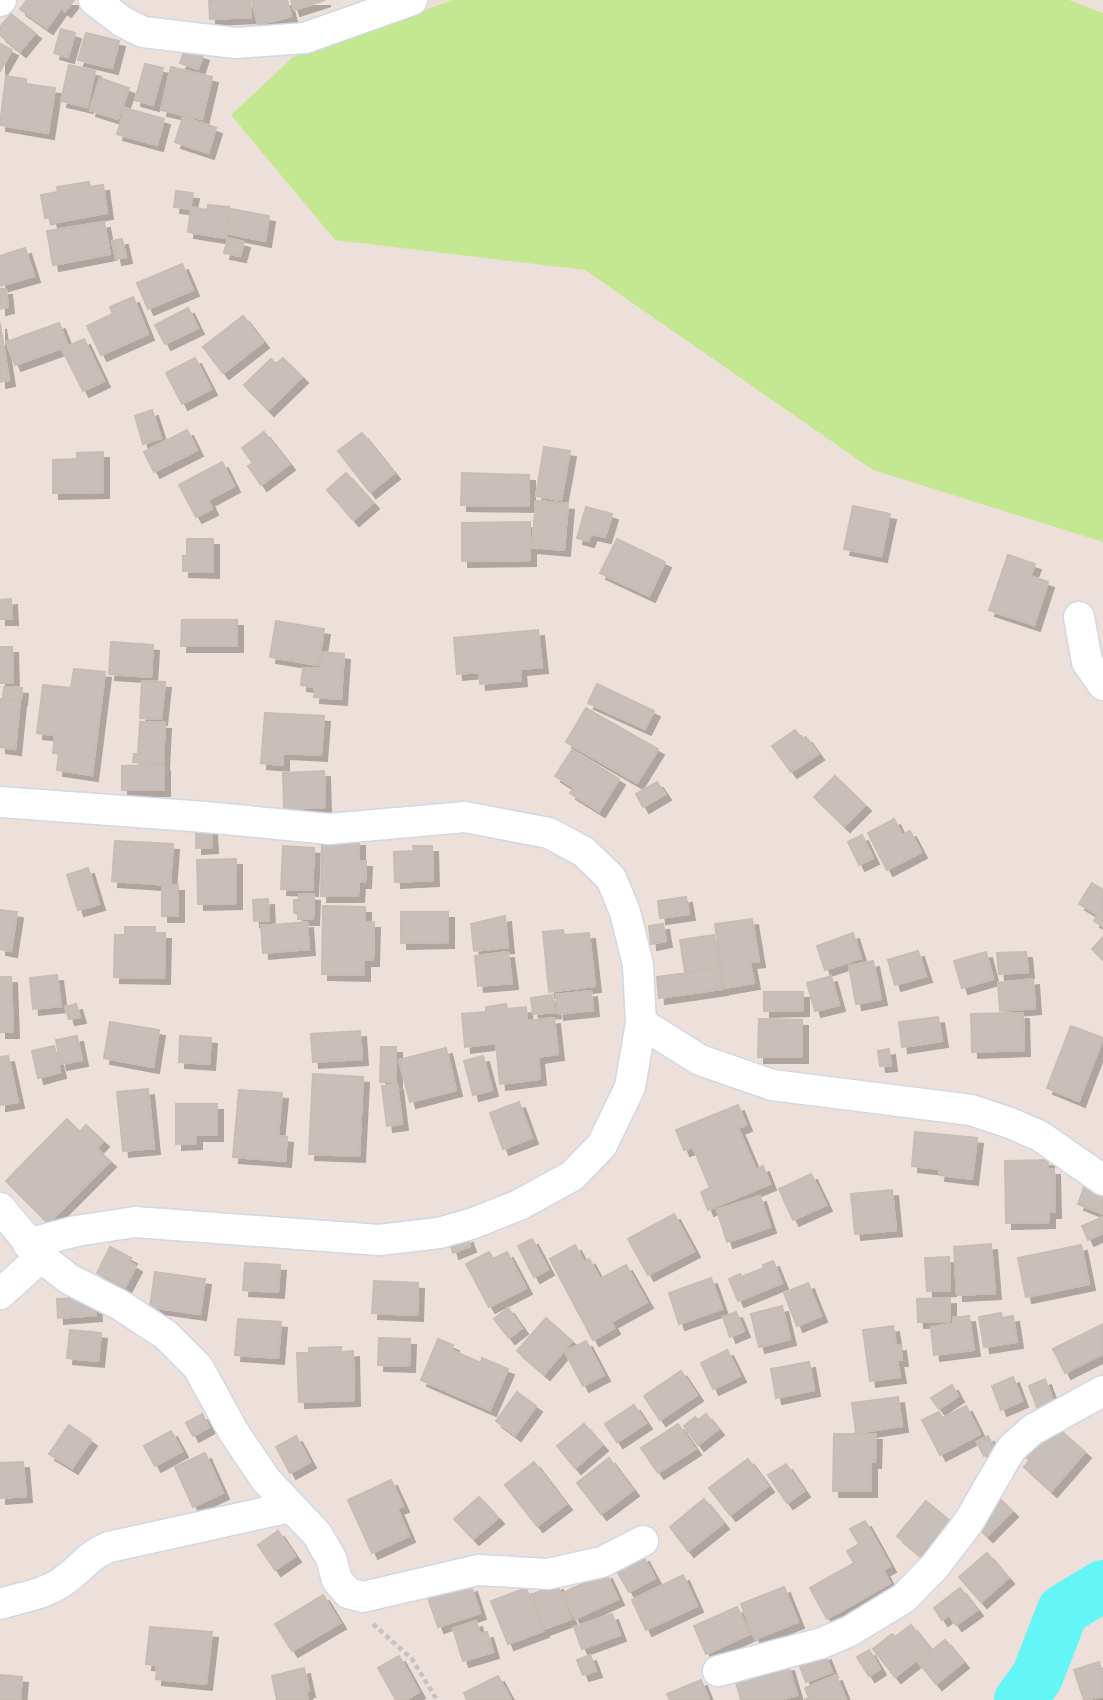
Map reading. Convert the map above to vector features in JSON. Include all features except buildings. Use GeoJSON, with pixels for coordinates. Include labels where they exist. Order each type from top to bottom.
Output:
{"type":"FeatureCollection","features":[{"type":"Feature","properties":{"kind":"street"},"geometry":{"type":"LineString","coordinates":[[94,0],[123,22],[143,32],[236,43],[305,38],[412,0]]}},
{"type":"Feature","properties":{"kind":"street"},"geometry":{"type":"LineString","coordinates":[[1079,617],[1087,662],[1103,685]]}},
{"type":"Feature","properties":{"kind":"street"},"geometry":{"type":"LineString","coordinates":[[0,802],[329,829],[465,817],[549,833],[584,852],[611,878],[625,912],[638,965],[641,1023],[630,1087],[602,1145],[572,1176],[519,1205],[439,1233],[379,1240],[135,1222],[76,1231],[34,1250],[0,1294]]}},
{"type":"Feature","properties":{"kind":"street"},"geometry":{"type":"LineString","coordinates":[[641,1023],[700,1060],[772,1085],[971,1110],[1010,1123],[1040,1136],[1103,1180]]}},
{"type":"Feature","properties":{"kind":"street"},"geometry":{"type":"LineString","coordinates":[[0,1208],[34,1250],[69,1279],[120,1305],[166,1335],[198,1367],[233,1431],[260,1470],[290,1507],[317,1534],[331,1558],[337,1580],[348,1593],[363,1597],[478,1570],[548,1574],[602,1562],[643,1541]]}},
{"type":"Feature","properties":{"kind":"street"},"geometry":{"type":"LineString","coordinates":[[718,1671],[822,1643],[850,1631],[904,1598],[935,1566],[968,1523],[1011,1449],[1032,1430],[1103,1391]]}},
{"type":"Feature","properties":{"kind":"street"},"geometry":{"type":"LineString","coordinates":[[0,1604],[50,1590],[67,1579],[92,1554],[109,1547],[290,1507]]}},
{"type":"Feature","properties":{"kind":"path"},"geometry":{"type":"LineString","coordinates":[[348,1593],[372,1623],[411,1659],[437,1700]]}},
{"type":"Feature","properties":{"kind":"green space"},"geometry":{"type":"Polygon","coordinates":[[[453,0],[1069,0],[1103,13],[1103,542],[873,470],[585,270],[335,240],[231,115],[293,57],[453,0]]]}},
{"type":"Feature","properties":{"kind":"waterway"},"geometry":{"type":"LineString","coordinates":[[1020,1700],[1037,1677],[1063,1610],[1103,1586]]}}]}
